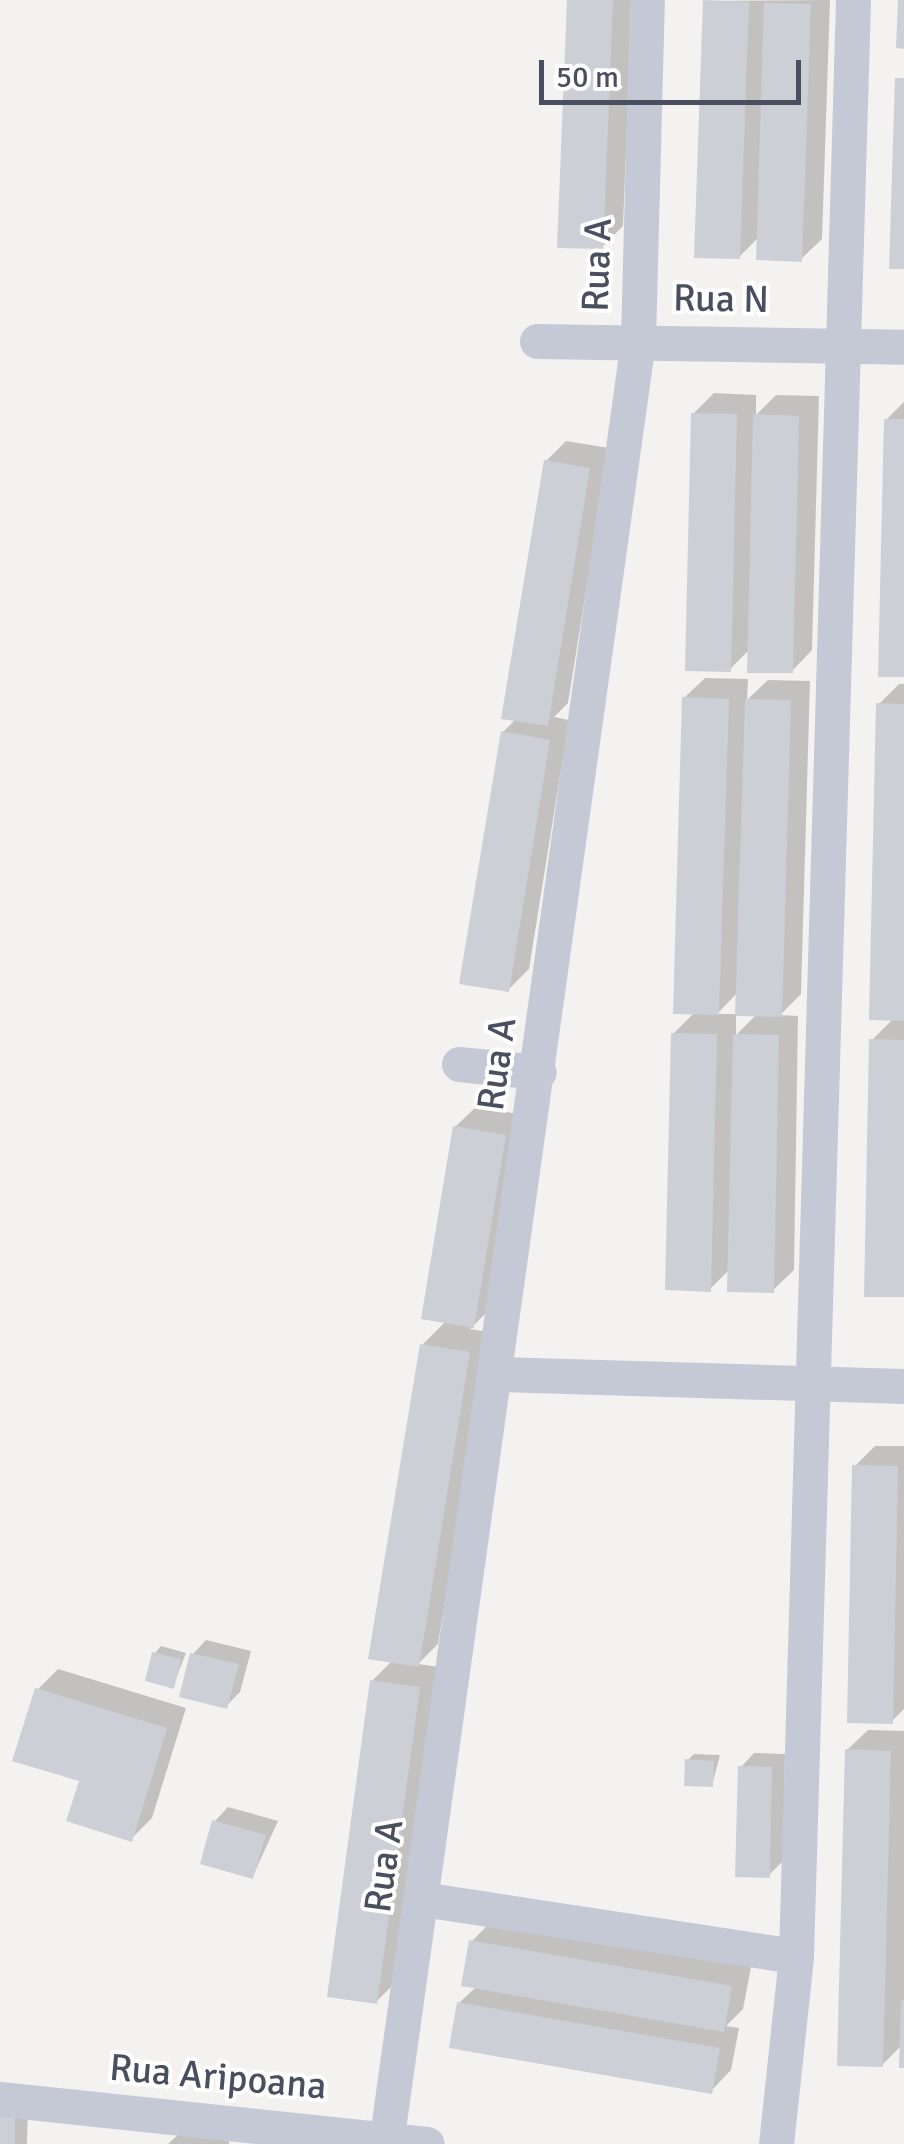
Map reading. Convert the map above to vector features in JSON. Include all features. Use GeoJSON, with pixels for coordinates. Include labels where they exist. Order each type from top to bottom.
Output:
{"type":"FeatureCollection","features":[{"type":"Feature","properties":{"kind":"street","name":"Rua A"},"geometry":{"type":"LineString","coordinates":[[387,2136],[498,1374],[638,340],[647,0]]}},
{"type":"Feature","properties":{"kind":"street"},"geometry":{"type":"LineString","coordinates":[[776,2144],[796,1956],[840,343],[853,0]]}},
{"type":"Feature","properties":{"kind":"street","name":"Rua N"},"geometry":{"type":"LineString","coordinates":[[537,341],[840,343],[904,348]]}},
{"type":"Feature","properties":{"kind":"street"},"geometry":{"type":"LineString","coordinates":[[459,1064],[539,1072]]}},
{"type":"Feature","properties":{"kind":"street"},"geometry":{"type":"LineString","coordinates":[[498,1374],[810,1387],[904,1386]]}},
{"type":"Feature","properties":{"kind":"street"},"geometry":{"type":"LineString","coordinates":[[422,1899],[796,1956]]}},
{"type":"Feature","properties":{"kind":"street","name":"Rua Aripoana"},"geometry":{"type":"LineString","coordinates":[[0,2099],[226,2132],[387,2136],[428,2144]]}},
{"type":"Feature","properties":{"kind":"building"},"geometry":{"type":"Polygon","coordinates":[[[567,0],[613,0],[603,249],[557,248],[567,0]]]}},
{"type":"Feature","properties":{"kind":"building"},"geometry":{"type":"Polygon","coordinates":[[[703,0],[749,2],[740,259],[694,258],[703,0]]]}},
{"type":"Feature","properties":{"kind":"building"},"geometry":{"type":"Polygon","coordinates":[[[898,0],[904,0],[904,49],[896,48],[898,0]]]}},
{"type":"Feature","properties":{"kind":"building"},"geometry":{"type":"Polygon","coordinates":[[[764,3],[811,4],[802,262],[756,260],[764,3]]]}},
{"type":"Feature","properties":{"kind":"building"},"geometry":{"type":"Polygon","coordinates":[[[895,78],[904,78],[904,269],[889,269],[895,78]]]}},
{"type":"Feature","properties":{"kind":"building"},"geometry":{"type":"Polygon","coordinates":[[[691,413],[737,414],[731,672],[685,671],[691,413]]]}},
{"type":"Feature","properties":{"kind":"building"},"geometry":{"type":"Polygon","coordinates":[[[753,414],[799,416],[793,673],[747,673],[753,414]]]}},
{"type":"Feature","properties":{"kind":"building"},"geometry":{"type":"Polygon","coordinates":[[[884,419],[904,419],[904,677],[878,677],[884,419]]]}},
{"type":"Feature","properties":{"kind":"building"},"geometry":{"type":"Polygon","coordinates":[[[544,460],[590,468],[548,726],[501,719],[544,460]]]}},
{"type":"Feature","properties":{"kind":"building"},"geometry":{"type":"Polygon","coordinates":[[[682,697],[729,699],[719,1015],[673,1014],[682,697]]]}},
{"type":"Feature","properties":{"kind":"building"},"geometry":{"type":"Polygon","coordinates":[[[745,699],[791,700],[782,1017],[735,1016],[745,699]]]}},
{"type":"Feature","properties":{"kind":"building"},"geometry":{"type":"Polygon","coordinates":[[[876,703],[904,704],[904,1021],[869,1020],[876,703]]]}},
{"type":"Feature","properties":{"kind":"building"},"geometry":{"type":"Polygon","coordinates":[[[501,731],[550,740],[509,992],[459,984],[501,731]]]}},
{"type":"Feature","properties":{"kind":"building"},"geometry":{"type":"Polygon","coordinates":[[[671,1033],[717,1034],[711,1292],[665,1290],[671,1033]]]}},
{"type":"Feature","properties":{"kind":"building"},"geometry":{"type":"Polygon","coordinates":[[[733,1034],[779,1035],[774,1293],[727,1292],[733,1034]]]}},
{"type":"Feature","properties":{"kind":"building"},"geometry":{"type":"Polygon","coordinates":[[[869,1039],[904,1040],[904,1297],[864,1297],[869,1039]]]}},
{"type":"Feature","properties":{"kind":"building"},"geometry":{"type":"Polygon","coordinates":[[[453,1126],[506,1135],[474,1328],[421,1319],[453,1126]]]}},
{"type":"Feature","properties":{"kind":"building"},"geometry":{"type":"Polygon","coordinates":[[[420,1344],[470,1352],[419,1667],[368,1659],[420,1344]]]}},
{"type":"Feature","properties":{"kind":"building"},"geometry":{"type":"Polygon","coordinates":[[[852,1465],[898,1466],[893,1724],[847,1723],[852,1465]]]}},
{"type":"Feature","properties":{"kind":"building"},"geometry":{"type":"Polygon","coordinates":[[[152,1652],[181,1659],[174,1689],[145,1681],[152,1652]]]}},
{"type":"Feature","properties":{"kind":"building"},"geometry":{"type":"Polygon","coordinates":[[[190,1653],[239,1664],[227,1709],[179,1697],[190,1653]]]}},
{"type":"Feature","properties":{"kind":"building"},"geometry":{"type":"Polygon","coordinates":[[[370,1680],[420,1687],[377,2004],[327,1997],[370,1680]]]}},
{"type":"Feature","properties":{"kind":"building"},"geometry":{"type":"Polygon","coordinates":[[[35,1688],[167,1728],[132,1842],[66,1821],[79,1781],[12,1761],[35,1688]]]}},
{"type":"Feature","properties":{"kind":"building"},"geometry":{"type":"Polygon","coordinates":[[[845,1749],[891,1751],[883,2067],[837,2066],[845,1749]]]}},
{"type":"Feature","properties":{"kind":"building"},"geometry":{"type":"Polygon","coordinates":[[[685,1759],[714,1761],[713,1787],[684,1786],[685,1759]]]}},
{"type":"Feature","properties":{"kind":"building"},"geometry":{"type":"Polygon","coordinates":[[[738,1766],[772,1767],[770,1878],[735,1877],[738,1766]]]}},
{"type":"Feature","properties":{"kind":"building"},"geometry":{"type":"Polygon","coordinates":[[[212,1820],[266,1835],[253,1879],[200,1864],[212,1820]]]}},
{"type":"Feature","properties":{"kind":"building"},"geometry":{"type":"Polygon","coordinates":[[[469,1940],[732,1986],[724,2032],[461,1986],[469,1940]]]}},
{"type":"Feature","properties":{"kind":"building"},"geometry":{"type":"Polygon","coordinates":[[[904,2000],[904,2068],[899,2068],[904,2000]]]}},
{"type":"Feature","properties":{"kind":"building"},"geometry":{"type":"Polygon","coordinates":[[[457,2002],[720,2048],[712,2094],[449,2048],[457,2002]]]}},
{"type":"Feature","properties":{"kind":"building"},"geometry":{"type":"Polygon","coordinates":[[[0,2116],[15,2117],[15,2144],[0,2144],[0,2116]]]}}]}
